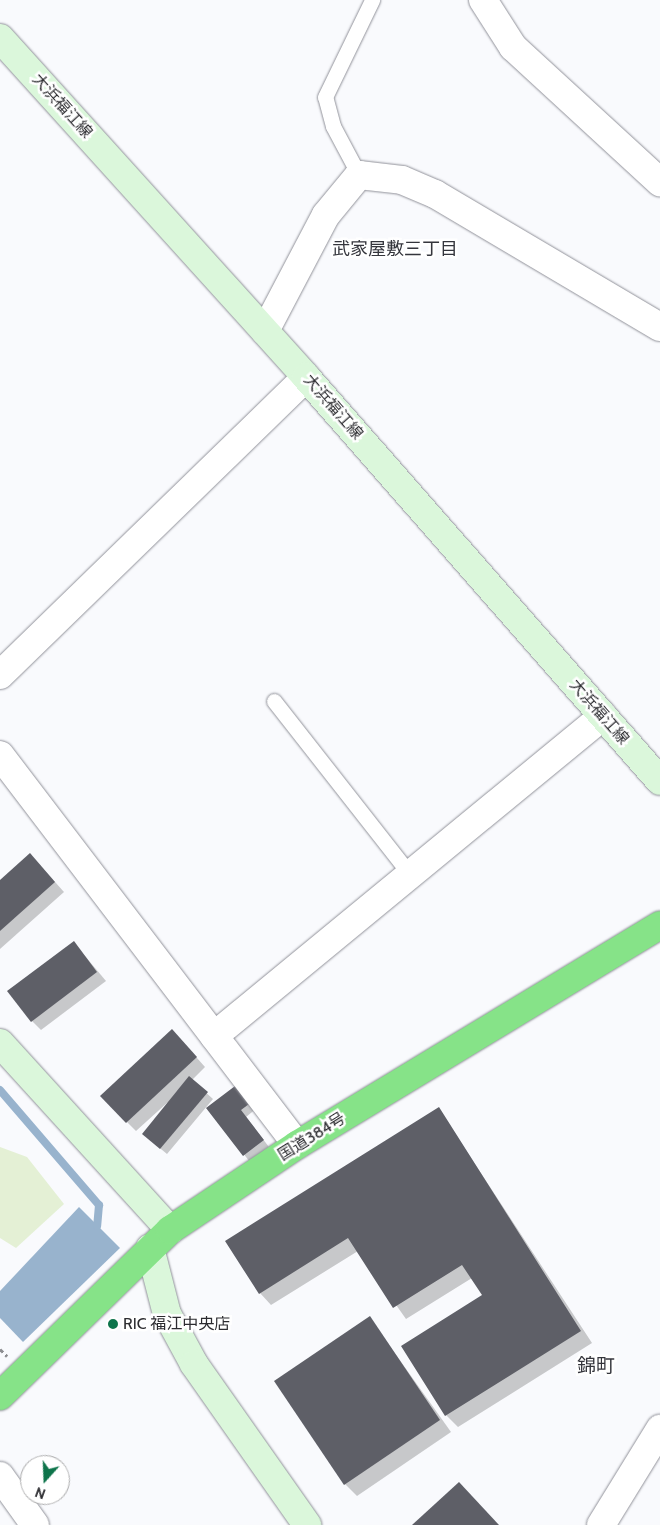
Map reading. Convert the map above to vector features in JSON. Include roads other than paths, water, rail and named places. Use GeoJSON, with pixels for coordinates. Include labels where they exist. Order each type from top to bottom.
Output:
{"type":"FeatureCollection","features":[{"type":"Feature","properties":{"kind":"highway","name":"国道384号"},"geometry":{"type":"LineString","coordinates":[[0,1396],[170,1230],[297,1145],[660,925]]}},
{"type":"Feature","properties":{"kind":"main road","name":"大浜福江線"},"geometry":{"type":"LineString","coordinates":[[0,38],[265,331],[660,781]]}},
{"type":"Feature","properties":{"kind":"main road"},"geometry":{"type":"LineString","coordinates":[[0,1043],[170,1230]]}},
{"type":"Feature","properties":{"kind":"main road"},"geometry":{"type":"LineString","coordinates":[[150,1248],[167,1314],[194,1364],[307,1525]]}},
{"type":"Feature","properties":{"kind":"street"},"geometry":{"type":"LineString","coordinates":[[483,0],[513,47],[660,182]]}},
{"type":"Feature","properties":{"kind":"street"},"geometry":{"type":"LineString","coordinates":[[265,331],[326,215],[359,175],[402,180],[435,194],[660,327]]}},
{"type":"Feature","properties":{"kind":"street"},"geometry":{"type":"LineString","coordinates":[[0,675],[306,378]]}},
{"type":"Feature","properties":{"kind":"street"},"geometry":{"type":"LineString","coordinates":[[214,1036],[412,877],[603,716]]}},
{"type":"Feature","properties":{"kind":"street"},"geometry":{"type":"LineString","coordinates":[[0,755],[297,1145]]}},
{"type":"Feature","properties":{"kind":"street"},"geometry":{"type":"LineString","coordinates":[[601,1525],[660,1429]]}},
{"type":"Feature","properties":{"kind":"street"},"geometry":{"type":"LineString","coordinates":[[0,1476],[35,1525]]}},
{"type":"Feature","properties":{"kind":"lane"},"geometry":{"type":"LineString","coordinates":[[359,175],[333,126],[325,97],[372,0]]}},
{"type":"Feature","properties":{"kind":"lane"},"geometry":{"type":"LineString","coordinates":[[274,701],[412,877]]}},
{"type":"Feature","properties":{"kind":"water"},"geometry":{"type":"Polygon","coordinates":[[[79,1207],[120,1248],[23,1342],[0,1318],[0,1291],[79,1207]]]}},
{"type":"Feature","properties":{"kind":"waterway"},"geometry":{"type":"LineString","coordinates":[[0,1090],[99,1205],[97,1226]]}},
{"type":"Feature","properties":{"kind":"place","name":"RIC 福江中央店"},"geometry":{"type":"Point","coordinates":[113,1324]}},
{"type":"Feature","properties":{"kind":"district","name":"武家屋敷三丁目"},"geometry":{"type":"Point","coordinates":[395,249]}},
{"type":"Feature","properties":{"kind":"district","name":"錦町"},"geometry":{"type":"Point","coordinates":[596,1366]}}]}
